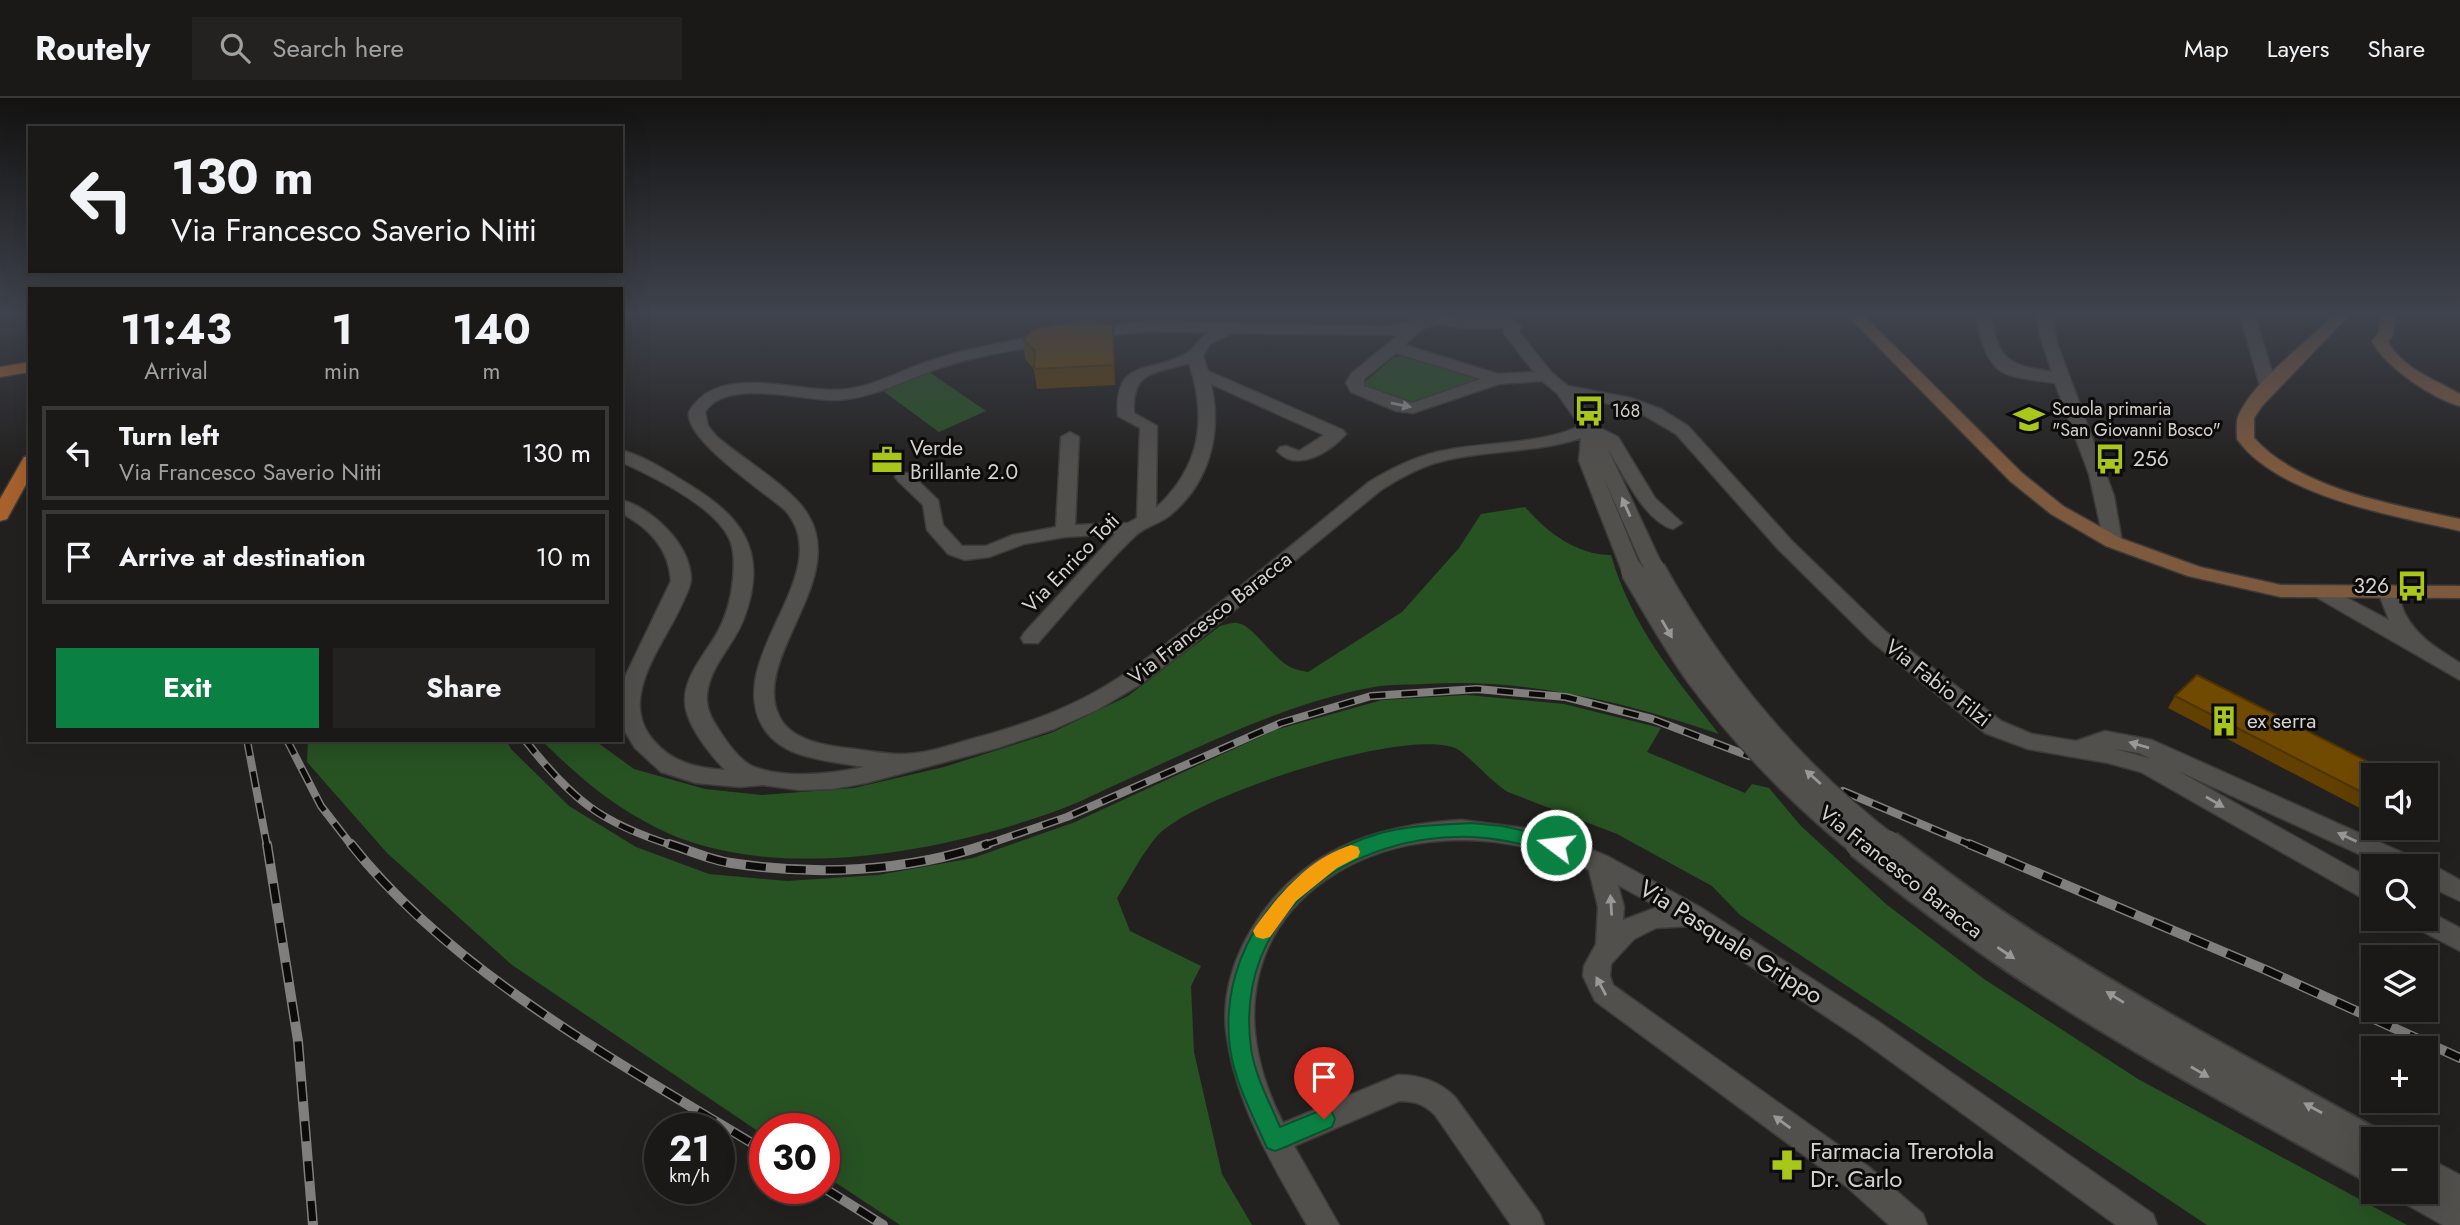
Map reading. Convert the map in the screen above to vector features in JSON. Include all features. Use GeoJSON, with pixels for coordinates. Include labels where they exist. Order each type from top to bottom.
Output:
{"type":"FeatureCollection","features":[{"type":"Feature","properties":{"kind":"main road"},"geometry":{"type":"LineString","coordinates":[[0,372],[27,369]]}},
{"type":"Feature","properties":{"kind":"main road"},"geometry":{"type":"LineString","coordinates":[[0,515],[28,465]]}},
{"type":"Feature","properties":{"kind":"street","name":"Via Enrico Toti"},"geometry":{"type":"LineString","coordinates":[[733,388],[844,394],[932,365]]}},
{"type":"Feature","properties":{"kind":"street","name":"Via Enrico Toti"},"geometry":{"type":"LineString","coordinates":[[1139,525],[1149,426],[1126,416],[1125,388],[1132,378],[1169,365]]}},
{"type":"Feature","properties":{"kind":"street","name":"Via Enrico Toti"},"geometry":{"type":"LineString","coordinates":[[1031,638],[1139,525],[1161,512],[1186,489],[1200,466],[1207,434],[1202,374],[1198,365]]}},
{"type":"Feature","properties":{"kind":"street"},"geometry":{"type":"LineString","coordinates":[[1372,365],[1357,377],[1355,386],[1360,392],[1402,407],[1413,408],[1497,379],[1546,376]]}},
{"type":"Feature","properties":{"kind":"street"},"geometry":{"type":"LineString","coordinates":[[1451,365],[1497,379]]}},
{"type":"Feature","properties":{"kind":"street"},"geometry":{"type":"LineString","coordinates":[[1539,365],[1546,376],[1563,390],[1590,428],[1612,441],[1648,501],[1673,523]]}},
{"type":"Feature","properties":{"kind":"street"},"geometry":{"type":"LineString","coordinates":[[1904,365],[2016,477],[2057,510],[2113,542],[2195,572],[2281,591],[2460,592]]}},
{"type":"Feature","properties":{"kind":"street"},"geometry":{"type":"LineString","coordinates":[[2002,365],[2011,370],[2062,379]]}},
{"type":"Feature","properties":{"kind":"street"},"geometry":{"type":"LineString","coordinates":[[2057,365],[2111,514],[2113,542]]}},
{"type":"Feature","properties":{"kind":"street"},"geometry":{"type":"LineString","coordinates":[[2262,365],[2269,389]]}},
{"type":"Feature","properties":{"kind":"street"},"geometry":{"type":"LineString","coordinates":[[2293,365],[2245,419],[2243,430],[2250,444],[2262,457],[2281,470],[2325,489],[2460,525]]}},
{"type":"Feature","properties":{"kind":"street"},"geometry":{"type":"LineString","coordinates":[[2402,365],[2460,401]]}},
{"type":"Feature","properties":{"kind":"street"},"geometry":{"type":"LineString","coordinates":[[2418,365],[2460,390]]}},
{"type":"Feature","properties":{"kind":"street"},"geometry":{"type":"LineString","coordinates":[[1202,374],[1337,434],[1299,458],[1286,452]]}},
{"type":"Feature","properties":{"kind":"street","name":"Via Francesco Baracca"},"geometry":{"type":"LineString","coordinates":[[733,388],[702,404],[696,414],[698,423],[723,450],[794,509],[806,526],[808,536],[807,563],[796,602],[765,682],[763,704],[766,715],[781,734],[807,748],[841,755],[908,762],[1026,732],[1088,705],[1141,674],[1239,598],[1375,486],[1399,470],[1447,455],[1555,442],[1590,428],[1588,461],[1643,570],[1673,640],[1707,689],[1743,732],[1817,806],[1872,854],[1939,906],[2087,1006],[2361,1163]]}},
{"type":"Feature","properties":{"kind":"street","name":"Via Fabio Filzi"},"geometry":{"type":"LineString","coordinates":[[1563,390],[1634,403],[1670,420],[1785,545],[1878,636],[1993,727],[2010,735],[2148,766],[2361,885]]}},
{"type":"Feature","properties":{"kind":"street"},"geometry":{"type":"LineString","coordinates":[[1065,531],[1070,437]]}},
{"type":"Feature","properties":{"kind":"street"},"geometry":{"type":"LineString","coordinates":[[623,456],[650,467],[691,493],[727,522],[738,537],[744,574],[736,617],[702,675],[696,702],[706,727],[723,753],[745,773],[772,779]]}},
{"type":"Feature","properties":{"kind":"street"},"geometry":{"type":"LineString","coordinates":[[904,477],[932,504],[934,526],[959,552],[980,553],[1020,539],[1065,531],[1139,525]]}},
{"type":"Feature","properties":{"kind":"street"},"geometry":{"type":"LineString","coordinates":[[623,506],[645,517],[674,549],[681,581],[666,622],[637,675],[627,703],[630,737],[656,759],[700,778],[772,779],[808,783],[861,778],[908,762]]}},
{"type":"Feature","properties":{"kind":"street","name":"Via Francesco Baracca"},"geometry":{"type":"LineString","coordinates":[[1643,570],[1745,706],[1802,767],[1903,855],[2023,941],[2129,1006],[2361,1135]]}},
{"type":"Feature","properties":{"kind":"street"},"geometry":{"type":"LineString","coordinates":[[2388,592],[2394,612],[2413,642]]}},
{"type":"Feature","properties":{"kind":"street"},"geometry":{"type":"LineString","coordinates":[[2323,593],[2413,642],[2460,673]]}},
{"type":"Feature","properties":{"kind":"street"},"geometry":{"type":"LineString","coordinates":[[2077,750],[2105,738],[2144,746],[2382,854]]}},
{"type":"Feature","properties":{"kind":"street","name":"Via Pasquale Grippo"},"geometry":{"type":"LineString","coordinates":[[1324,1225],[1275,1140],[1248,1078],[1241,1048],[1239,1019],[1248,964],[1272,916],[1309,878],[1331,863],[1382,840],[1440,830],[1471,830],[1532,838],[1600,864],[1697,916],[1843,1012],[2142,1225]]}},
{"type":"Feature","properties":{"kind":"street"},"geometry":{"type":"LineString","coordinates":[[1600,864],[1611,907],[1609,947]]}},
{"type":"Feature","properties":{"kind":"street"},"geometry":{"type":"LineString","coordinates":[[2438,880],[2460,891]]}},
{"type":"Feature","properties":{"kind":"street"},"geometry":{"type":"LineString","coordinates":[[1697,916],[1676,914],[1642,921],[1628,927],[1597,963],[1597,983],[1604,993],[1858,1177],[1912,1225]]}},
{"type":"Feature","properties":{"kind":"street"},"geometry":{"type":"LineString","coordinates":[[2438,928],[2460,940]]}},
{"type":"Feature","properties":{"kind":"street"},"geometry":{"type":"LineString","coordinates":[[1275,1140],[1398,1088],[1415,1087],[1435,1095],[1445,1106],[1529,1225]]}},
{"type":"Feature","properties":{"kind":"street"},"geometry":{"type":"LineString","coordinates":[[2438,1178],[2460,1191]]}},
{"type":"Feature","properties":{"kind":"street"},"geometry":{"type":"LineString","coordinates":[[2435,1204],[2460,1218]]}},
{"type":"Feature","properties":{"kind":"green space"},"geometry":{"type":"Polygon","coordinates":[[[1385,365],[1430,365],[1474,377],[1476,381],[1415,403],[1407,403],[1364,385],[1385,365]]]}},
{"type":"Feature","properties":{"kind":"green space"},"geometry":{"type":"Polygon","coordinates":[[[929,372],[986,411],[939,432],[883,391],[929,372]]]}},
{"type":"Feature","properties":{"kind":"green space"},"geometry":{"type":"Polygon","coordinates":[[[1525,507],[1563,540],[1586,551],[1611,555],[1630,605],[1656,650],[1719,734],[1647,711],[1537,688],[1462,683],[1380,686],[1341,694],[1277,714],[1071,805],[1008,827],[906,850],[853,857],[800,859],[749,855],[700,845],[655,827],[594,788],[543,742],[597,742],[634,769],[705,789],[762,795],[854,788],[944,767],[1051,733],[1128,696],[1220,626],[1235,623],[1243,625],[1285,664],[1308,672],[1402,612],[1459,548],[1481,514],[1525,507]]]}},
{"type":"Feature","properties":{"kind":"green space"},"geometry":{"type":"Polygon","coordinates":[[[1467,695],[1564,704],[1661,728],[1647,752],[1745,793],[1752,784],[1769,788],[1801,826],[1886,904],[1984,979],[2138,1079],[2361,1200],[2361,1204],[2368,1204],[2407,1225],[2207,1225],[1740,915],[1712,886],[1617,834],[1508,792],[1455,748],[1429,744],[1348,756],[1301,769],[1213,802],[1179,819],[1158,835],[1117,898],[1130,931],[1201,966],[1191,986],[1194,1052],[1222,1174],[1252,1225],[900,1225],[840,1186],[840,1113],[749,1113],[749,1125],[735,1113],[731,1113],[512,965],[387,853],[307,762],[308,742],[507,742],[569,806],[636,847],[709,874],[787,881],[878,875],[973,858],[1075,822],[1275,730],[1382,700],[1467,695]]]}},
{"type":"Feature","properties":{"kind":"building"},"geometry":{"type":"Polygon","coordinates":[[[1034,365],[1114,365],[1114,365],[1034,369],[1034,365]]]}},
{"type":"Feature","properties":{"kind":"building"},"geometry":{"type":"Polygon","coordinates":[[[2197,675],[2370,763],[2361,763],[2361,792],[2175,696],[2197,675]]]}},
{"type":"Feature","properties":{"kind":"railway"},"geometry":{"type":"LineString","coordinates":[[987,844],[1067,817],[1281,723],[1371,696],[1477,689],[1566,697],[1652,719],[1749,756]]}},
{"type":"Feature","properties":{"kind":"railway"},"geometry":{"type":"LineString","coordinates":[[247,742],[267,846]]}},
{"type":"Feature","properties":{"kind":"railway"},"geometry":{"type":"LineString","coordinates":[[288,742],[321,806],[352,846]]}},
{"type":"Feature","properties":{"kind":"railway"},"geometry":{"type":"LineString","coordinates":[[527,742],[558,779],[590,807],[627,828],[674,846]]}},
{"type":"Feature","properties":{"kind":"railway"},"geometry":{"type":"LineString","coordinates":[[1843,791],[1973,846]]}},
{"type":"Feature","properties":{"kind":"railway"},"geometry":{"type":"LineString","coordinates":[[267,844],[298,1041],[313,1225]]}},
{"type":"Feature","properties":{"kind":"railway"},"geometry":{"type":"LineString","coordinates":[[351,844],[392,891],[439,935],[490,976],[599,1051],[749,1141]]}},
{"type":"Feature","properties":{"kind":"railway"},"geometry":{"type":"LineString","coordinates":[[669,844],[731,863],[828,870],[925,861],[987,844]]}},
{"type":"Feature","properties":{"kind":"railway"},"geometry":{"type":"LineString","coordinates":[[982,846],[987,844]]}},
{"type":"Feature","properties":{"kind":"railway"},"geometry":{"type":"LineString","coordinates":[[1969,844],[2266,970],[2460,1058]]}},
{"type":"Feature","properties":{"kind":"railway"},"geometry":{"type":"LineString","coordinates":[[840,1198],[883,1225]]}},
{"type":"Feature","properties":{"kind":"slow traffic"},"geometry":{"type":"LineString","coordinates":[[1263,931],[1289,896],[1309,878],[1351,852]]}},
{"type":"Feature","properties":{"kind":"place","name":"168"},"geometry":{"type":"Point","coordinates":[1589,411]}},
{"type":"Feature","properties":{"kind":"place","name":"Scuola primaria \"San Giovanni Bosco\""},"geometry":{"type":"Point","coordinates":[2029,419]}},
{"type":"Feature","properties":{"kind":"place","name":"256"},"geometry":{"type":"Point","coordinates":[2110,459]}},
{"type":"Feature","properties":{"kind":"place","name":"Verde Brillante 2.0"},"geometry":{"type":"Point","coordinates":[887,460]}},
{"type":"Feature","properties":{"kind":"place","name":"326"},"geometry":{"type":"Point","coordinates":[2412,586]}},
{"type":"Feature","properties":{"kind":"place","name":"ex serra"},"geometry":{"type":"Point","coordinates":[2224,721]}},
{"type":"Feature","properties":{"kind":"place","name":"Farmacia Trerotola Dr. Carlo"},"geometry":{"type":"Point","coordinates":[1787,1165]}},
{"type":"Feature","properties":{"kind":"route"},"geometry":{"type":"LineString","coordinates":[[1324,1119],[1275,1140],[1259,1109],[1248,1078],[1241,1048],[1239,1019],[1242,990],[1258,939],[1272,916],[1309,878],[1355,850],[1382,840],[1440,830],[1471,830],[1532,838],[1556,845]]}}]}
